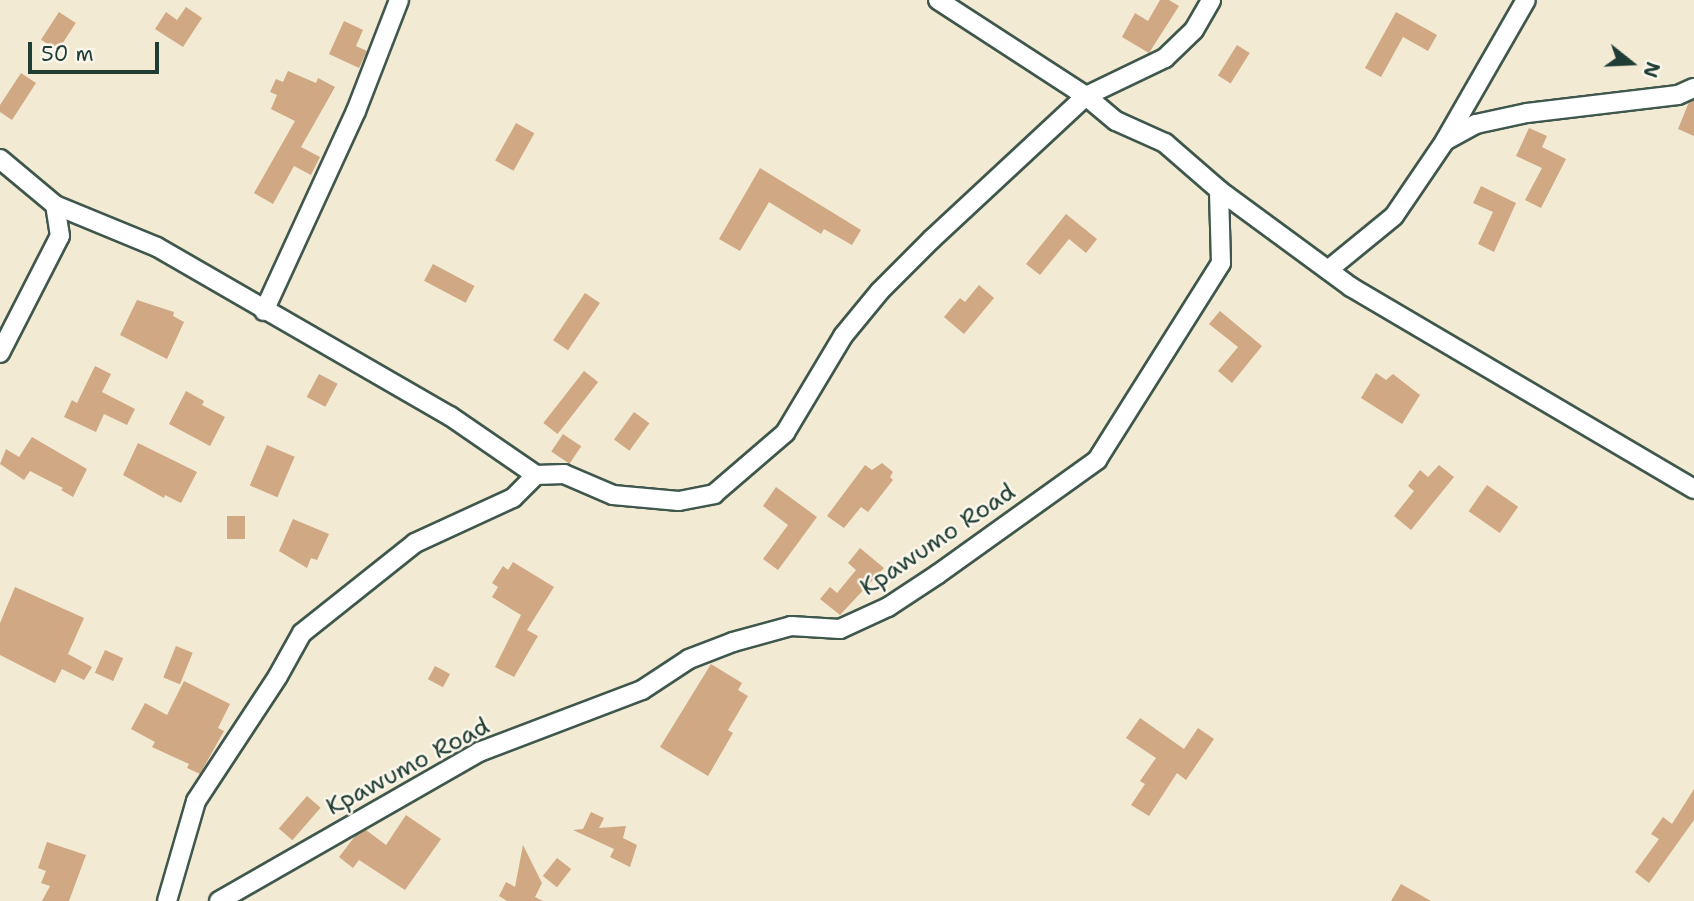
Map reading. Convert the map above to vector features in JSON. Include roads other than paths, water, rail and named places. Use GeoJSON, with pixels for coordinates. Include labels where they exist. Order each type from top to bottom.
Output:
{"type":"FeatureCollection","features":[{"type":"Feature","properties":{"kind":"street"},"geometry":{"type":"LineString","coordinates":[[264,311],[356,111],[399,0]]}},
{"type":"Feature","properties":{"kind":"street"},"geometry":{"type":"LineString","coordinates":[[938,0],[1086,96],[1116,121],[1165,143],[1219,190],[1351,287],[1694,489]]}},
{"type":"Feature","properties":{"kind":"street"},"geometry":{"type":"LineString","coordinates":[[0,159],[55,205],[157,247],[450,416],[536,475],[564,474],[614,495],[679,501],[714,494],[785,433],[844,335],[880,291],[1086,96],[1165,58],[1194,30],[1211,0]]}},
{"type":"Feature","properties":{"kind":"street"},"geometry":{"type":"LineString","coordinates":[[1328,270],[1394,216],[1445,141],[1526,0]]}},
{"type":"Feature","properties":{"kind":"street"},"geometry":{"type":"LineString","coordinates":[[1445,141],[1476,124],[1527,113],[1678,95],[1694,88]]}},
{"type":"Feature","properties":{"kind":"street","name":"Kpawumo Road"},"geometry":{"type":"LineString","coordinates":[[219,901],[479,752],[642,690],[689,659],[733,642],[791,626],[840,629],[888,607],[949,566],[1097,460],[1221,263],[1219,190]]}},
{"type":"Feature","properties":{"kind":"street"},"geometry":{"type":"LineString","coordinates":[[0,353],[60,236],[55,205]]}},
{"type":"Feature","properties":{"kind":"street"},"geometry":{"type":"LineString","coordinates":[[167,901],[196,801],[278,676],[302,633],[415,543],[513,498],[536,475]]}}]}
